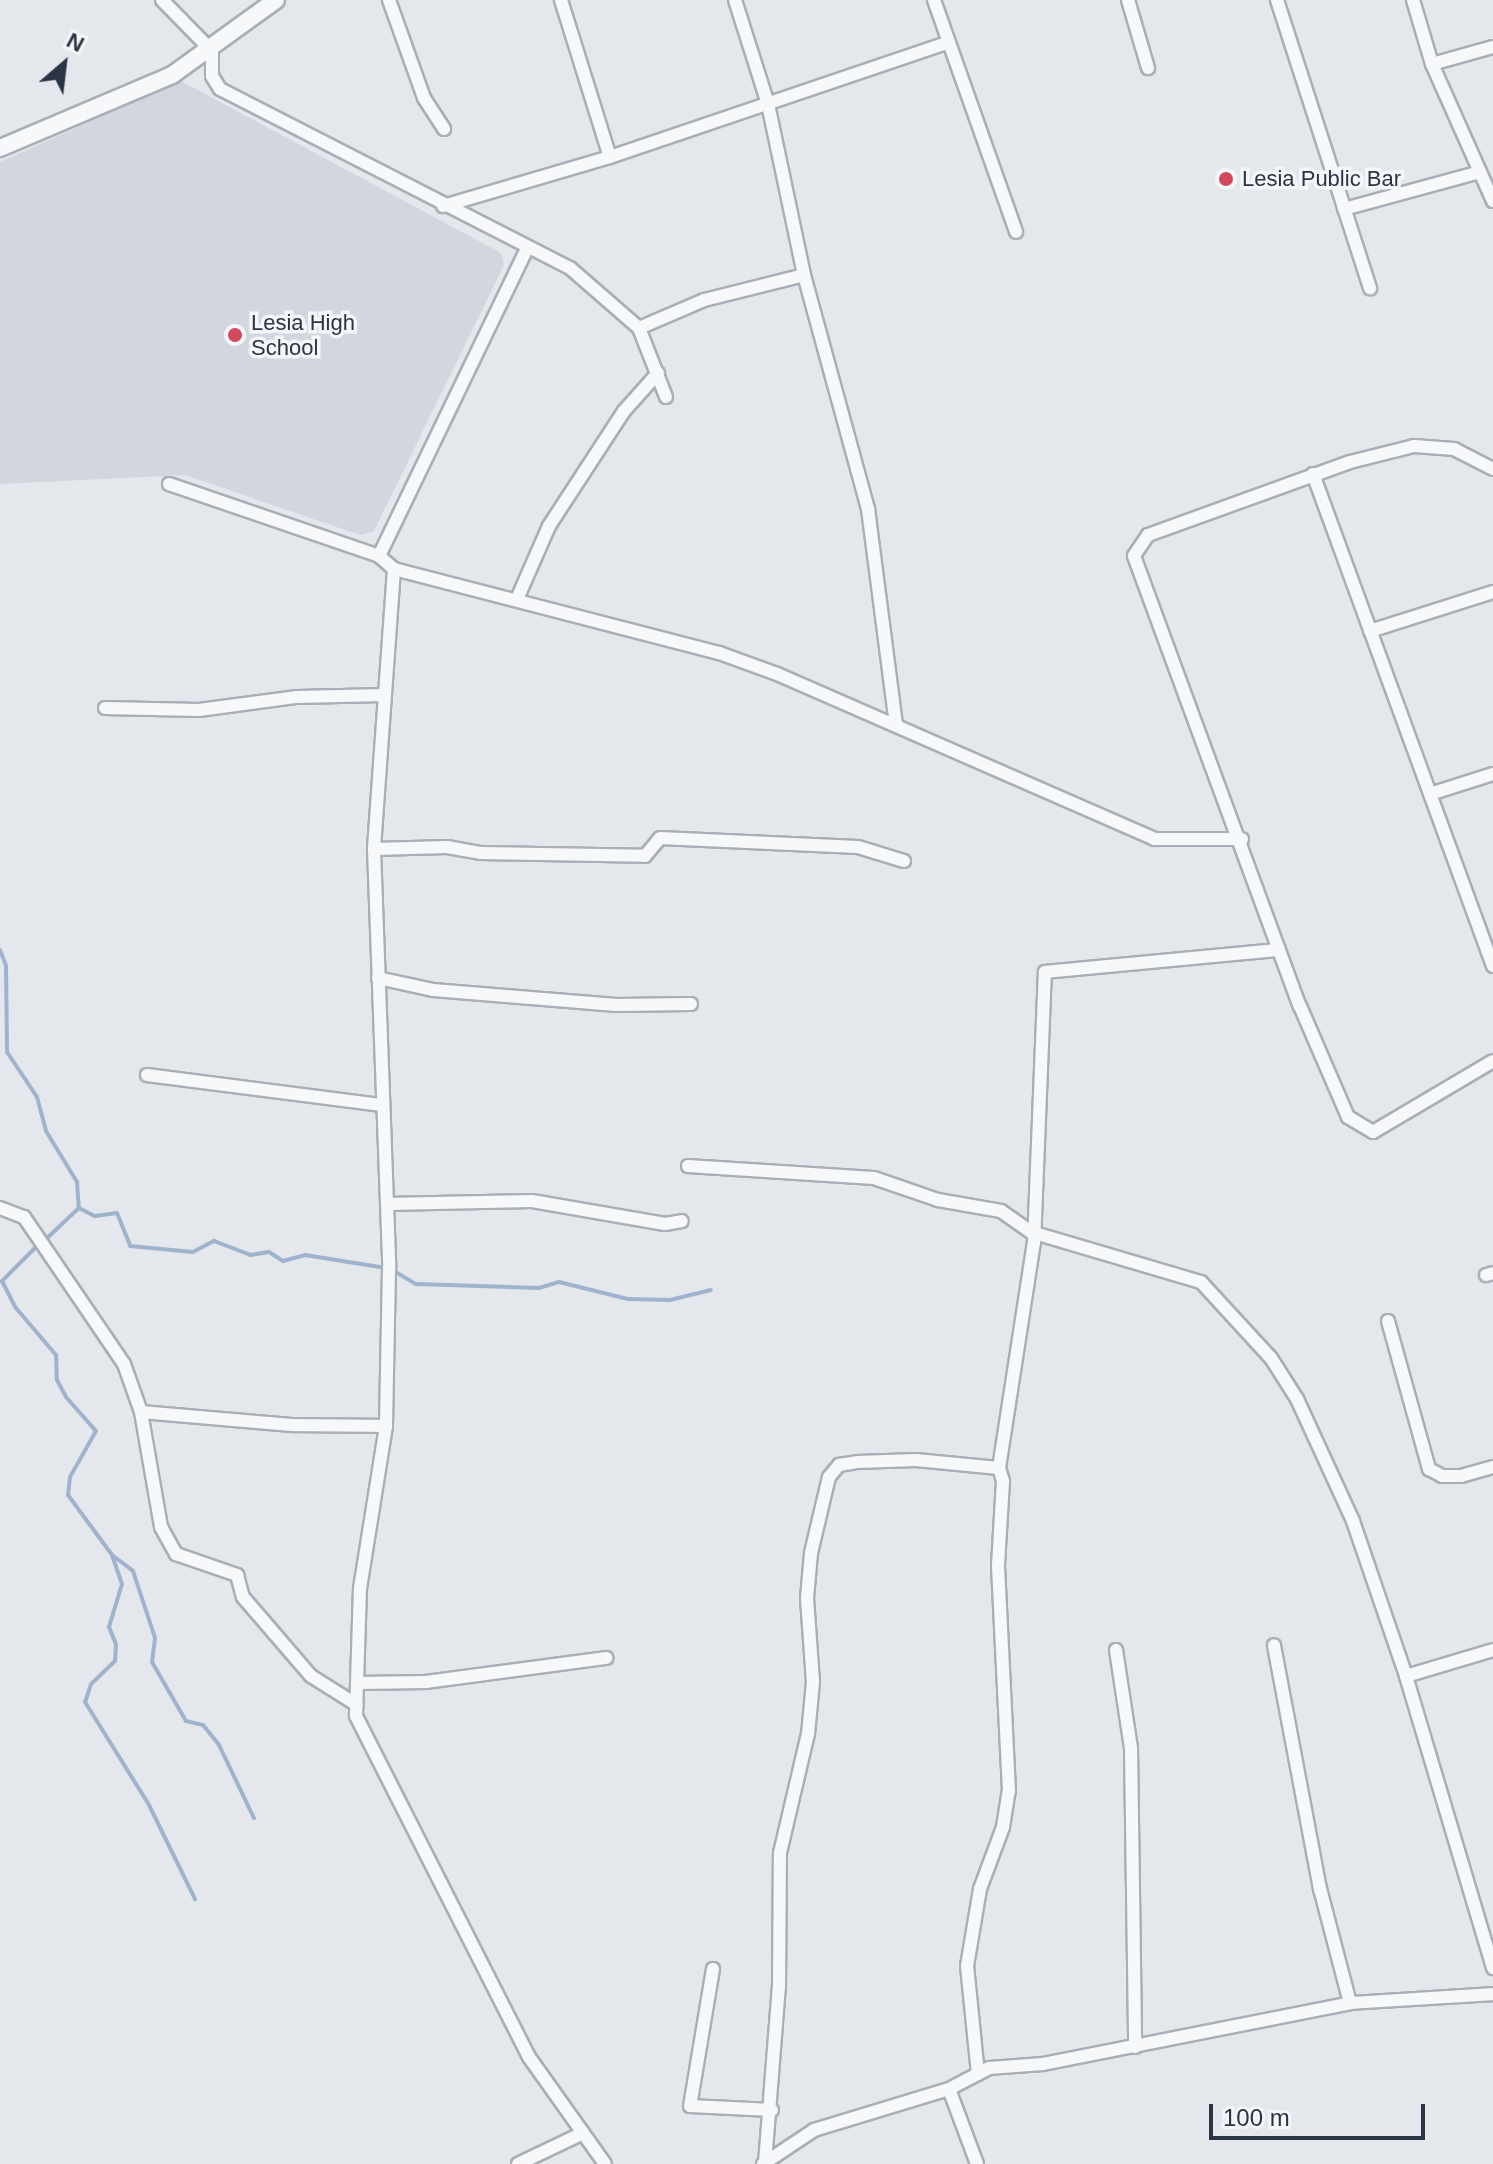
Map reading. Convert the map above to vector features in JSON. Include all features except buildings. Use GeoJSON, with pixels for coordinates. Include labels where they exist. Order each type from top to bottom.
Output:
{"type":"FeatureCollection","features":[{"type":"Feature","properties":{"kind":"street"},"geometry":{"type":"LineString","coordinates":[[162,0],[212,51],[212,76],[220,89],[527,249],[570,268],[639,328],[666,397]]}},
{"type":"Feature","properties":{"kind":"street"},"geometry":{"type":"LineString","coordinates":[[0,148],[141,90],[212,51],[276,0]]}},
{"type":"Feature","properties":{"kind":"street"},"geometry":{"type":"LineString","coordinates":[[389,0],[424,98],[444,129]]}},
{"type":"Feature","properties":{"kind":"street"},"geometry":{"type":"LineString","coordinates":[[561,0],[610,157]]}},
{"type":"Feature","properties":{"kind":"street"},"geometry":{"type":"LineString","coordinates":[[735,0],[768,104],[804,275],[868,509],[896,725]]}},
{"type":"Feature","properties":{"kind":"street"},"geometry":{"type":"LineString","coordinates":[[934,0],[1016,232]]}},
{"type":"Feature","properties":{"kind":"street"},"geometry":{"type":"LineString","coordinates":[[1128,0],[1148,68]]}},
{"type":"Feature","properties":{"kind":"street"},"geometry":{"type":"LineString","coordinates":[[1277,0],[1370,288]]}},
{"type":"Feature","properties":{"kind":"street"},"geometry":{"type":"LineString","coordinates":[[1413,0],[1432,64],[1493,201]]}},
{"type":"Feature","properties":{"kind":"street"},"geometry":{"type":"LineString","coordinates":[[443,206],[610,157],[947,43]]}},
{"type":"Feature","properties":{"kind":"street"},"geometry":{"type":"LineString","coordinates":[[1432,64],[1493,47]]}},
{"type":"Feature","properties":{"kind":"street"},"geometry":{"type":"LineString","coordinates":[[1344,209],[1480,172]]}},
{"type":"Feature","properties":{"kind":"street"},"geometry":{"type":"LineString","coordinates":[[379,556],[527,249]]}},
{"type":"Feature","properties":{"kind":"street"},"geometry":{"type":"LineString","coordinates":[[639,328],[704,300],[804,275]]}},
{"type":"Feature","properties":{"kind":"street"},"geometry":{"type":"LineString","coordinates":[[517,599],[549,526],[624,411],[658,373]]}},
{"type":"Feature","properties":{"kind":"street"},"geometry":{"type":"LineString","coordinates":[[1493,469],[1454,449],[1414,446],[1313,474],[1148,535],[1134,556],[1242,839],[1245,860],[1279,950],[1348,1117],[1373,1132],[1493,1061]]}},
{"type":"Feature","properties":{"kind":"street"},"geometry":{"type":"LineString","coordinates":[[1313,474],[1493,966]]}},
{"type":"Feature","properties":{"kind":"street"},"geometry":{"type":"LineString","coordinates":[[169,484],[379,556],[394,569],[719,653],[896,725],[1154,839],[1242,839]]}},
{"type":"Feature","properties":{"kind":"street"},"geometry":{"type":"LineString","coordinates":[[394,569],[374,849],[387,1204],[386,1426],[360,1588],[356,1716],[451,1911],[529,2057],[605,2164]]}},
{"type":"Feature","properties":{"kind":"street"},"geometry":{"type":"LineString","coordinates":[[1370,631],[1493,592]]}},
{"type":"Feature","properties":{"kind":"street"},"geometry":{"type":"LineString","coordinates":[[105,708],[199,710],[297,697],[384,695]]}},
{"type":"Feature","properties":{"kind":"street"},"geometry":{"type":"LineString","coordinates":[[1430,794],[1493,774]]}},
{"type":"Feature","properties":{"kind":"street"},"geometry":{"type":"LineString","coordinates":[[374,849],[447,847],[481,853],[645,856],[660,838],[858,847],[904,861]]}},
{"type":"Feature","properties":{"kind":"street"},"geometry":{"type":"LineString","coordinates":[[978,2074],[967,1966],[980,1889],[1003,1827],[1009,1791],[998,1565],[1003,1481],[999,1468],[1031,1232],[1045,972],[1279,950]]}},
{"type":"Feature","properties":{"kind":"street"},"geometry":{"type":"LineString","coordinates":[[378,978],[433,990],[616,1005],[691,1004]]}},
{"type":"Feature","properties":{"kind":"street"},"geometry":{"type":"LineString","coordinates":[[147,1075],[382,1105]]}},
{"type":"Feature","properties":{"kind":"street"},"geometry":{"type":"LineString","coordinates":[[688,1166],[874,1178],[938,1200],[1001,1211],[1031,1232],[1201,1282],[1271,1358],[1297,1399],[1353,1521],[1406,1676],[1493,1968]]}},
{"type":"Feature","properties":{"kind":"street"},"geometry":{"type":"LineString","coordinates":[[387,1204],[532,1201],[665,1224],[682,1221]]}},
{"type":"Feature","properties":{"kind":"street"},"geometry":{"type":"LineString","coordinates":[[0,1208],[24,1217],[44,1242],[124,1364],[141,1412],[161,1527],[176,1554],[237,1575],[243,1597],[311,1676],[357,1705]]}},
{"type":"Feature","properties":{"kind":"street"},"geometry":{"type":"LineString","coordinates":[[1388,1321],[1429,1469],[1442,1476],[1461,1476],[1493,1467]]}},
{"type":"Feature","properties":{"kind":"street"},"geometry":{"type":"LineString","coordinates":[[141,1412],[308,1425],[386,1426]]}},
{"type":"Feature","properties":{"kind":"street"},"geometry":{"type":"LineString","coordinates":[[764,2163],[772,2110],[780,1853],[808,1734],[813,1682],[808,1583],[829,1477],[839,1465],[857,1462],[916,1460],[999,1468]]}},
{"type":"Feature","properties":{"kind":"street"},"geometry":{"type":"LineString","coordinates":[[1274,1645],[1320,1889],[1350,2003]]}},
{"type":"Feature","properties":{"kind":"street"},"geometry":{"type":"LineString","coordinates":[[1116,1650],[1131,1748],[1135,2047]]}},
{"type":"Feature","properties":{"kind":"street"},"geometry":{"type":"LineString","coordinates":[[1406,1676],[1493,1650]]}},
{"type":"Feature","properties":{"kind":"street"},"geometry":{"type":"LineString","coordinates":[[357,1683],[426,1682],[606,1658]]}},
{"type":"Feature","properties":{"kind":"street"},"geometry":{"type":"LineString","coordinates":[[713,1969],[690,2106],[772,2110]]}},
{"type":"Feature","properties":{"kind":"street"},"geometry":{"type":"LineString","coordinates":[[764,2163],[814,2130],[949,2089],[978,2074],[1135,2047],[1350,2003],[1493,1994]]}},
{"type":"Feature","properties":{"kind":"street"},"geometry":{"type":"LineString","coordinates":[[949,2089],[977,2164]]}},
{"type":"Feature","properties":{"kind":"street"},"geometry":{"type":"LineString","coordinates":[[518,2164],[583,2133]]}},
{"type":"Feature","properties":{"kind":"shaded area","name":"Lesia High School"},"geometry":{"type":"Polygon","coordinates":[[[181,81],[501,253],[504,265],[374,531],[360,535],[185,475],[0,484],[0,162],[181,81]]]}},
{"type":"Feature","properties":{"kind":"waterway"},"geometry":{"type":"LineString","coordinates":[[0,950],[6,966],[7,1052],[37,1097],[46,1131],[77,1182],[79,1208],[95,1216],[117,1213],[130,1246],[193,1252],[214,1241],[250,1255],[269,1252],[283,1261],[305,1255],[386,1268]]}},
{"type":"Feature","properties":{"kind":"waterway"},"geometry":{"type":"LineString","coordinates":[[45,1240],[79,1208]]}},
{"type":"Feature","properties":{"kind":"waterway"},"geometry":{"type":"LineString","coordinates":[[38,1245],[2,1281],[16,1308],[56,1355],[57,1380],[66,1397],[96,1431],[70,1477],[68,1495],[112,1555],[133,1571],[155,1638],[152,1662],[186,1721],[203,1725],[219,1745],[254,1818]]}},
{"type":"Feature","properties":{"kind":"waterway"},"geometry":{"type":"LineString","coordinates":[[394,1271],[416,1284],[539,1288],[559,1282],[628,1299],[670,1300],[711,1290]]}},
{"type":"Feature","properties":{"kind":"waterway"},"geometry":{"type":"LineString","coordinates":[[112,1555],[122,1584],[109,1627],[116,1644],[115,1661],[91,1684],[85,1702],[149,1805],[195,1899]]}},
{"type":"Feature","properties":{"kind":"place","name":"Lesia Public Bar"},"geometry":{"type":"Point","coordinates":[1226,179]}},
{"type":"Feature","properties":{"kind":"place","name":"Lesia High School"},"geometry":{"type":"Point","coordinates":[235,335]}}]}
